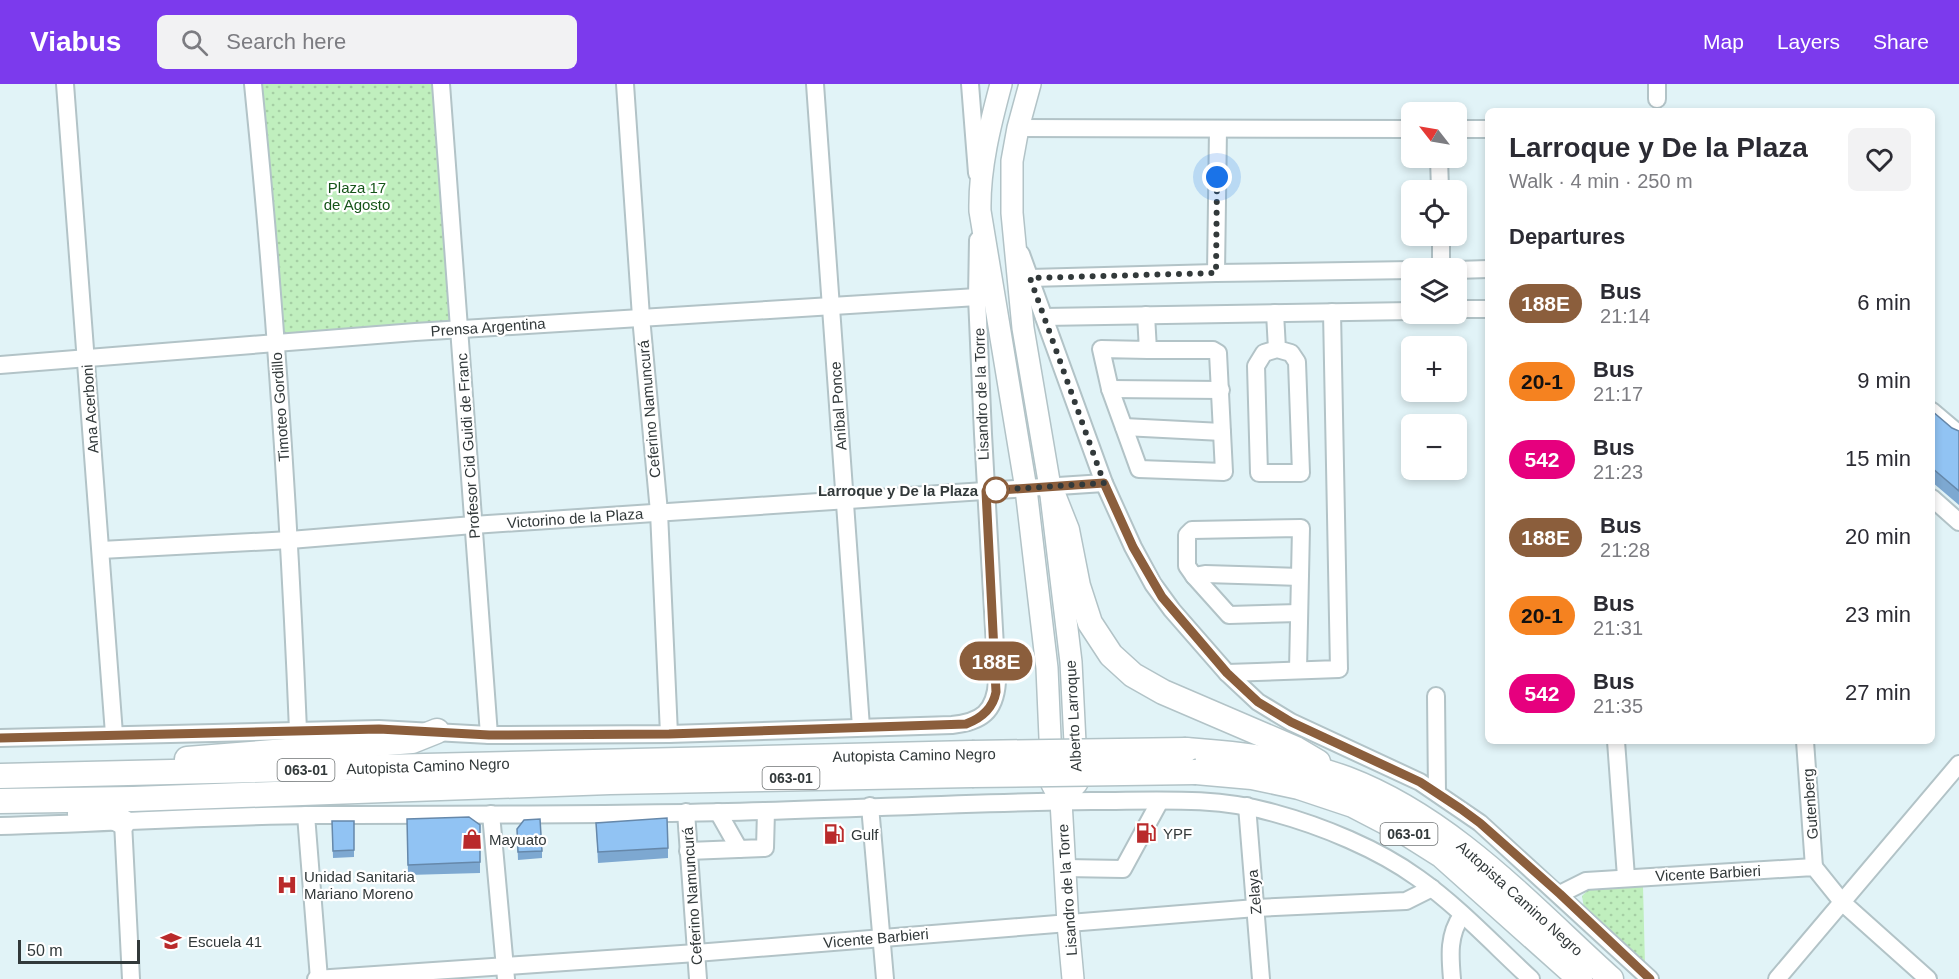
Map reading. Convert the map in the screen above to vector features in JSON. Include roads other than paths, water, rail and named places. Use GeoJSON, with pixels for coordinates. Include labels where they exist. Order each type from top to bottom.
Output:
{"type":"FeatureCollection","features":[{"type":"Feature","properties":{"kind":"highway"},"geometry":{"type":"LineString","coordinates":[[1050,487],[1067,530],[1078,586],[1090,623],[1111,656],[1133,675],[1163,692],[1296,749],[1346,779]]}},
{"type":"Feature","properties":{"kind":"highway"},"geometry":{"type":"LineString","coordinates":[[112,775],[197,757],[412,741],[437,732]]}},
{"type":"Feature","properties":{"kind":"highway","name":"Autopista Camino Negro"},"geometry":{"type":"LineString","coordinates":[[0,801],[156,798],[610,782],[972,764],[1186,750],[1231,753],[1282,761],[1346,779],[1420,816],[1454,839],[1611,979]]}},
{"type":"Feature","properties":{"kind":"highway","name":"Autopista Camino Negro"},"geometry":{"type":"LineString","coordinates":[[0,776],[972,764],[1196,772],[1252,777],[1299,786],[1353,805],[1403,831],[1441,855],[1580,979]]}},
{"type":"Feature","properties":{"kind":"highway"},"geometry":{"type":"LineString","coordinates":[[0,813],[108,814],[123,822]]}},
{"type":"Feature","properties":{"kind":"main road","name":"Alberto Larroque"},"geometry":{"type":"LineString","coordinates":[[1001,84],[994,110],[980,204],[1026,489],[1047,668],[1052,784],[1061,801],[1077,783],[1071,662],[1050,487],[1023,328],[1014,236],[1012,161],[1030,84]]}},
{"type":"Feature","properties":{"kind":"main road","name":"Lisandro de la Torre"},"geometry":{"type":"LineString","coordinates":[[1061,801],[1073,979]]}},
{"type":"Feature","properties":{"kind":"street","name":"Ana Acerboni"},"geometry":{"type":"LineString","coordinates":[[65,84],[114,734]]}},
{"type":"Feature","properties":{"kind":"street","name":"Timoteo Gordillo"},"geometry":{"type":"LineString","coordinates":[[253,84],[264,190],[290,540],[298,730]]}},
{"type":"Feature","properties":{"kind":"street","name":"Profesor Cid Guidi de Franc"},"geometry":{"type":"LineString","coordinates":[[441,84],[489,735]]}},
{"type":"Feature","properties":{"kind":"street","name":"Ceferino Namuncurá"},"geometry":{"type":"LineString","coordinates":[[625,84],[641,317],[659,512],[669,734]]}},
{"type":"Feature","properties":{"kind":"street","name":"Aníbal Ponce"},"geometry":{"type":"LineString","coordinates":[[815,84],[861,727]]}},
{"type":"Feature","properties":{"kind":"street","name":"Lisandro de la Torre"},"geometry":{"type":"LineString","coordinates":[[861,727],[966,724],[982,716],[990,709],[995,699],[997,682],[978,297],[980,204],[970,84]]}},
{"type":"Feature","properties":{"kind":"street"},"geometry":{"type":"LineString","coordinates":[[1018,128],[1401,129]]}},
{"type":"Feature","properties":{"kind":"street"},"geometry":{"type":"LineString","coordinates":[[1216,273],[1218,129]]}},
{"type":"Feature","properties":{"kind":"street"},"geometry":{"type":"LineString","coordinates":[[1467,129],[1485,129]]}},
{"type":"Feature","properties":{"kind":"street"},"geometry":{"type":"LineString","coordinates":[[1014,236],[1104,483],[1133,547],[1153,584],[1172,610],[1227,673],[1258,702],[1282,717],[1400,772],[1437,793],[1480,823],[1650,979]]}},
{"type":"Feature","properties":{"kind":"street"},"geometry":{"type":"LineString","coordinates":[[1467,270],[1485,269]]}},
{"type":"Feature","properties":{"kind":"street"},"geometry":{"type":"LineString","coordinates":[[1030,278],[1401,270]]}},
{"type":"Feature","properties":{"kind":"street","name":"Prensa Argentina"},"geometry":{"type":"LineString","coordinates":[[0,365],[459,329],[978,297]]}},
{"type":"Feature","properties":{"kind":"street"},"geometry":{"type":"LineString","coordinates":[[1467,309],[1485,309]]}},
{"type":"Feature","properties":{"kind":"street"},"geometry":{"type":"LineString","coordinates":[[1044,317],[1401,310]]}},
{"type":"Feature","properties":{"kind":"street"},"geometry":{"type":"LineString","coordinates":[[1227,673],[1339,669],[1332,312]]}},
{"type":"Feature","properties":{"kind":"street"},"geometry":{"type":"LineString","coordinates":[[1275,313],[1277,349]]}},
{"type":"Feature","properties":{"kind":"street"},"geometry":{"type":"LineString","coordinates":[[1146,315],[1148,350]]}},
{"type":"Feature","properties":{"kind":"street"},"geometry":{"type":"LineString","coordinates":[[1101,349],[1148,350],[1213,350],[1218,353],[1224,472],[1139,470],[1110,389],[1101,349]]}},
{"type":"Feature","properties":{"kind":"street"},"geometry":{"type":"LineString","coordinates":[[1277,349],[1291,353],[1297,362],[1301,473],[1259,473],[1256,366],[1264,353],[1277,349]]}},
{"type":"Feature","properties":{"kind":"street"},"geometry":{"type":"LineString","coordinates":[[1110,389],[1221,390]]}},
{"type":"Feature","properties":{"kind":"street"},"geometry":{"type":"LineString","coordinates":[[1935,414],[1959,434]]}},
{"type":"Feature","properties":{"kind":"street"},"geometry":{"type":"LineString","coordinates":[[1124,427],[1222,432]]}},
{"type":"Feature","properties":{"kind":"street","name":"Victorino de la Plaza"},"geometry":{"type":"LineString","coordinates":[[101,550],[290,540],[473,525],[1104,483]]}},
{"type":"Feature","properties":{"kind":"street"},"geometry":{"type":"LineString","coordinates":[[1935,501],[1959,522]]}},
{"type":"Feature","properties":{"kind":"street"},"geometry":{"type":"LineString","coordinates":[[1298,670],[1302,528],[1192,530],[1187,535],[1187,566],[1229,615],[1299,613]]}},
{"type":"Feature","properties":{"kind":"street"},"geometry":{"type":"LineString","coordinates":[[1194,576],[1205,574],[1300,577]]}},
{"type":"Feature","properties":{"kind":"street"},"geometry":{"type":"LineString","coordinates":[[1436,696],[1437,793]]}},
{"type":"Feature","properties":{"kind":"street"},"geometry":{"type":"LineString","coordinates":[[0,738],[379,729],[489,735],[669,734],[861,727]]}},
{"type":"Feature","properties":{"kind":"street"},"geometry":{"type":"LineString","coordinates":[[1616,744],[1626,878]]}},
{"type":"Feature","properties":{"kind":"street","name":"Gutenberg"},"geometry":{"type":"LineString","coordinates":[[1805,744],[1814,867]]}},
{"type":"Feature","properties":{"kind":"street"},"geometry":{"type":"LineString","coordinates":[[1778,979],[1959,764]]}},
{"type":"Feature","properties":{"kind":"street"},"geometry":{"type":"LineString","coordinates":[[0,826],[306,815],[718,812],[1061,801],[1206,800],[1247,806],[1278,814],[1351,841],[1392,861],[1432,888],[1531,979]]}},
{"type":"Feature","properties":{"kind":"street"},"geometry":{"type":"LineString","coordinates":[[1065,868],[1123,869],[1160,801]]}},
{"type":"Feature","properties":{"kind":"street"},"geometry":{"type":"LineString","coordinates":[[870,806],[885,979]]}},
{"type":"Feature","properties":{"kind":"street","name":"Zelaya"},"geometry":{"type":"LineString","coordinates":[[1247,806],[1261,979]]}},
{"type":"Feature","properties":{"kind":"street"},"geometry":{"type":"LineString","coordinates":[[688,851],[765,848],[766,811]]}},
{"type":"Feature","properties":{"kind":"street","name":"Ceferino Namuncurá"},"geometry":{"type":"LineString","coordinates":[[686,812],[698,979]]}},
{"type":"Feature","properties":{"kind":"street"},"geometry":{"type":"LineString","coordinates":[[718,812],[739,849]]}},
{"type":"Feature","properties":{"kind":"street"},"geometry":{"type":"LineString","coordinates":[[491,814],[505,972]]}},
{"type":"Feature","properties":{"kind":"street"},"geometry":{"type":"LineString","coordinates":[[306,815],[318,979]]}},
{"type":"Feature","properties":{"kind":"street"},"geometry":{"type":"LineString","coordinates":[[123,822],[130,979]]}},
{"type":"Feature","properties":{"kind":"street"},"geometry":{"type":"LineString","coordinates":[[1814,867],[1843,903],[1928,979]]}},
{"type":"Feature","properties":{"kind":"street","name":"Vicente Barbieri"},"geometry":{"type":"LineString","coordinates":[[1560,894],[1586,881],[1814,867]]}},
{"type":"Feature","properties":{"kind":"street","name":"Vicente Barbieri"},"geometry":{"type":"LineString","coordinates":[[318,979],[505,972],[881,937],[1256,908],[1406,901],[1432,888]]}},
{"type":"Feature","properties":{"kind":"street"},"geometry":{"type":"LineString","coordinates":[[1452,979],[1450,947],[1457,922],[1462,915]]}},
{"type":"Feature","properties":{"kind":"place","name":"Larroque y De la Plaza"},"geometry":{"type":"Point","coordinates":[996,490]}},
{"type":"Feature","properties":{"kind":"place","name":"YPF"},"geometry":{"type":"Point","coordinates":[1146,833]}},
{"type":"Feature","properties":{"kind":"place","name":"Gulf"},"geometry":{"type":"Point","coordinates":[834,834]}},
{"type":"Feature","properties":{"kind":"place","name":"Mayuato"},"geometry":{"type":"Point","coordinates":[472,839]}},
{"type":"Feature","properties":{"kind":"place","name":"Unidad Sanitaria Mariano Moreno"},"geometry":{"type":"Point","coordinates":[287,885]}},
{"type":"Feature","properties":{"kind":"place","name":"Escuela 41"},"geometry":{"type":"Point","coordinates":[171,941]}},
{"type":"Feature","properties":{"kind":"park label","name":"Plaza 17 de Agosto"},"geometry":{"type":"Point","coordinates":[357,196]}}]}
